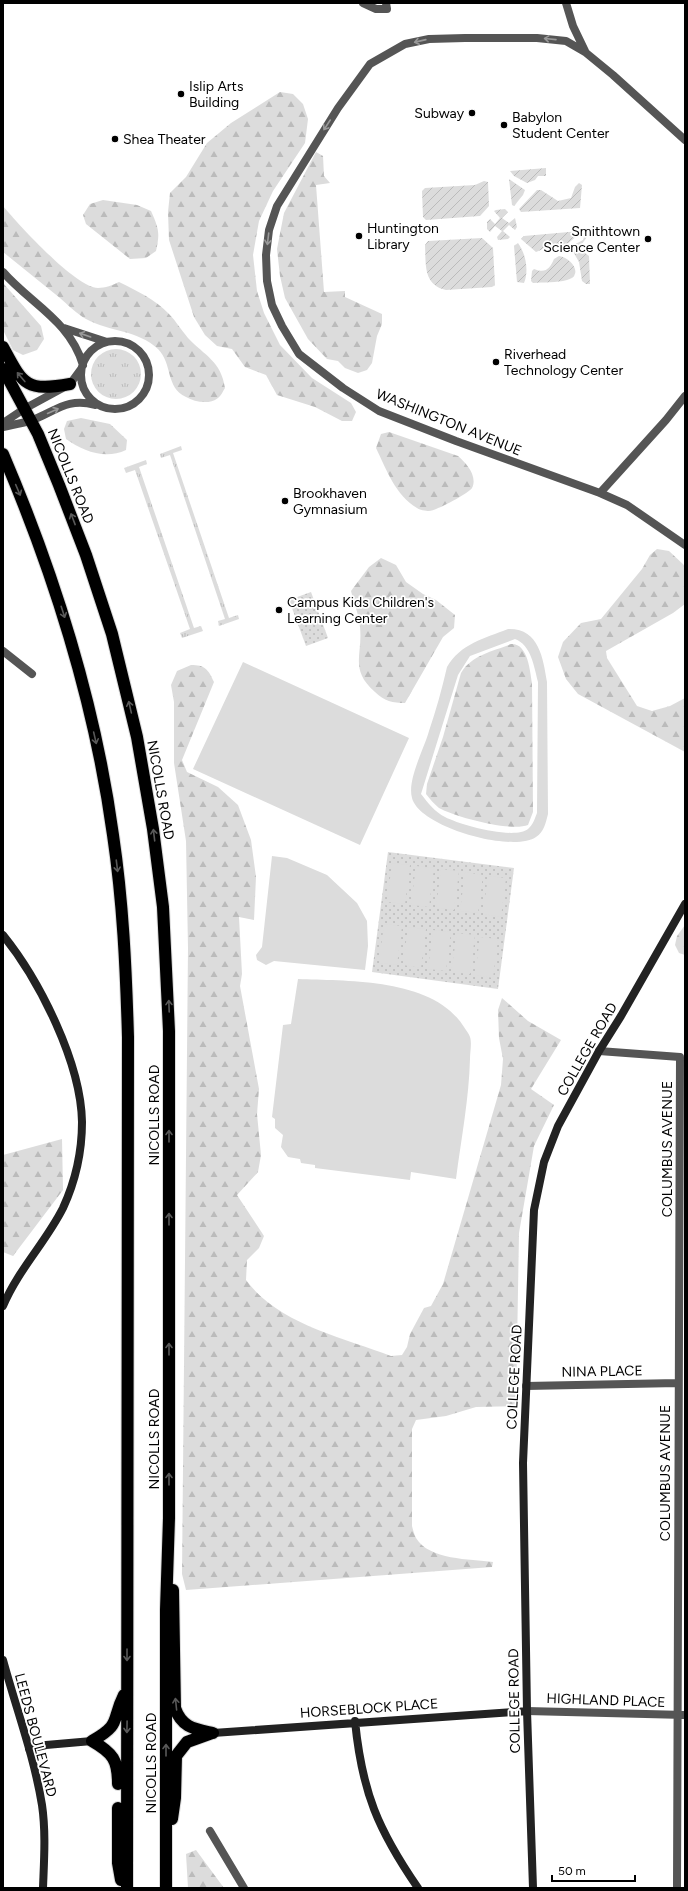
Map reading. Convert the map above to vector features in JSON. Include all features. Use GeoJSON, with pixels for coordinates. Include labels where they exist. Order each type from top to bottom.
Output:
{"type":"FeatureCollection","features":[{"type":"Feature","properties":{"kind":"highway"},"geometry":{"type":"LineString","coordinates":[[3,347],[18,374],[23,381],[30,385],[44,388],[70,384]]}},
{"type":"Feature","properties":{"kind":"highway","name":"NICOLLS ROAD"},"geometry":{"type":"LineString","coordinates":[[3,369],[38,434],[73,520],[112,634],[137,738],[154,829],[163,914],[169,1031],[169,1518],[166,1610],[166,1888]]}},
{"type":"Feature","properties":{"kind":"highway","name":"NICOLLS ROAD"},"geometry":{"type":"LineString","coordinates":[[3,454],[20,493],[53,582],[80,671],[107,795],[122,915],[128,1037],[127,1888]]}},
{"type":"Feature","properties":{"kind":"highway"},"geometry":{"type":"LineString","coordinates":[[169,1518],[174,1610],[175,1708],[180,1719],[189,1726],[214,1733]]}},
{"type":"Feature","properties":{"kind":"highway"},"geometry":{"type":"LineString","coordinates":[[122,1888],[118,1863],[117,1765],[108,1751],[92,1741],[106,1733],[114,1725],[120,1702],[127,1688]]}},
{"type":"Feature","properties":{"kind":"highway"},"geometry":{"type":"LineString","coordinates":[[166,1859],[175,1798],[176,1756],[187,1742],[214,1733]]}},
{"type":"Feature","properties":{"kind":"street","name":"WASHINGTON AVENUE"},"geometry":{"type":"LineString","coordinates":[[566,3],[573,26],[586,52]]}},
{"type":"Feature","properties":{"kind":"street"},"geometry":{"type":"LineString","coordinates":[[366,4],[376,9],[386,6]]}},
{"type":"Feature","properties":{"kind":"street","name":"WASHINGTON AVENUE"},"geometry":{"type":"LineString","coordinates":[[685,140],[586,52],[566,41],[537,38],[429,38],[405,44],[370,64],[338,108],[277,206],[268,230],[266,256],[267,281],[272,305],[282,326],[299,354],[343,388],[379,411],[456,441],[600,493],[627,506],[685,545]]}},
{"type":"Feature","properties":{"kind":"street"},"geometry":{"type":"LineString","coordinates":[[3,272],[12,283],[64,328],[79,353],[82,366],[82,386],[86,394],[98,406]]}},
{"type":"Feature","properties":{"kind":"street"},"geometry":{"type":"LineString","coordinates":[[3,427],[31,420],[73,402],[83,401],[108,409],[118,410],[128,408],[137,403],[144,395],[148,386],[150,375],[144,356],[136,348],[127,343],[107,342],[64,328]]}},
{"type":"Feature","properties":{"kind":"street"},"geometry":{"type":"LineString","coordinates":[[3,423],[24,409],[70,384],[76,377],[90,351],[98,345],[107,342]]}},
{"type":"Feature","properties":{"kind":"street"},"geometry":{"type":"LineString","coordinates":[[600,493],[666,420],[685,396]]}},
{"type":"Feature","properties":{"kind":"street"},"geometry":{"type":"LineString","coordinates":[[3,650],[32,674]]}},
{"type":"Feature","properties":{"kind":"street","name":"COLLEGE ROAD"},"geometry":{"type":"LineString","coordinates":[[533,1888],[527,1711],[523,1463],[534,1210],[544,1162],[558,1126],[599,1051],[621,1016],[685,904]]}},
{"type":"Feature","properties":{"kind":"street"},"geometry":{"type":"LineString","coordinates":[[3,935],[25,966],[60,1035],[74,1075],[82,1121],[82,1137],[77,1163],[63,1207],[56,1220],[18,1276],[3,1306]]}},
{"type":"Feature","properties":{"kind":"street","name":"COLUMBUS AVENUE"},"geometry":{"type":"LineString","coordinates":[[599,1051],[680,1057],[678,1383],[681,1833],[677,1888]]}},
{"type":"Feature","properties":{"kind":"street","name":"NINA PLACE"},"geometry":{"type":"LineString","coordinates":[[526,1386],[678,1383]]}},
{"type":"Feature","properties":{"kind":"street","name":"LEEDS BOULEVARD"},"geometry":{"type":"LineString","coordinates":[[3,1660],[29,1749],[42,1806],[44,1829],[43,1888]]}},
{"type":"Feature","properties":{"kind":"street","name":"HIGHLAND PLACE"},"geometry":{"type":"LineString","coordinates":[[527,1711],[681,1716]]}},
{"type":"Feature","properties":{"kind":"street","name":"HORSEBLOCK PLACE"},"geometry":{"type":"LineString","coordinates":[[214,1733],[527,1711]]}},
{"type":"Feature","properties":{"kind":"street"},"geometry":{"type":"LineString","coordinates":[[356,1722],[363,1775],[373,1809],[390,1845],[418,1888]]}},
{"type":"Feature","properties":{"kind":"street"},"geometry":{"type":"LineString","coordinates":[[29,1749],[46,1745],[92,1741]]}},
{"type":"Feature","properties":{"kind":"street"},"geometry":{"type":"LineString","coordinates":[[210,1831],[244,1888]]}},
{"type":"Feature","properties":{"kind":"green space"},"geometry":{"type":"Polygon","coordinates":[[[280,92],[293,94],[303,104],[308,119],[305,143],[273,191],[259,221],[253,255],[257,291],[264,313],[280,345],[312,378],[351,403],[356,412],[352,421],[342,421],[315,407],[277,395],[266,375],[245,367],[232,349],[217,346],[205,335],[194,317],[169,240],[168,212],[170,193],[186,177],[207,143],[231,123],[280,92]]]}},
{"type":"Feature","properties":{"kind":"green space"},"geometry":{"type":"Polygon","coordinates":[[[316,152],[323,156],[324,176],[330,183],[316,185],[324,292],[345,291],[345,297],[382,314],[382,324],[377,336],[372,363],[367,370],[358,373],[345,368],[338,361],[327,359],[308,339],[285,298],[280,276],[277,249],[284,213],[316,152]]]}},
{"type":"Feature","properties":{"kind":"green space"},"geometry":{"type":"Polygon","coordinates":[[[546,168],[546,176],[538,176],[535,180],[527,183],[514,176],[510,171],[546,168]]]}},
{"type":"Feature","properties":{"kind":"green space"},"geometry":{"type":"Polygon","coordinates":[[[509,179],[525,190],[514,206],[512,205],[509,179]]]}},
{"type":"Feature","properties":{"kind":"green space"},"geometry":{"type":"Polygon","coordinates":[[[484,181],[488,182],[489,206],[480,216],[426,220],[423,217],[422,191],[425,188],[475,185],[484,181]]]}},
{"type":"Feature","properties":{"kind":"green space"},"geometry":{"type":"Polygon","coordinates":[[[579,183],[582,185],[580,208],[521,212],[519,209],[537,190],[541,190],[558,201],[571,198],[575,187],[579,183]]]}},
{"type":"Feature","properties":{"kind":"green space"},"geometry":{"type":"Polygon","coordinates":[[[103,200],[137,205],[151,211],[158,231],[156,251],[146,258],[130,259],[86,224],[83,215],[90,204],[103,200]]]}},
{"type":"Feature","properties":{"kind":"green space"},"geometry":{"type":"Polygon","coordinates":[[[3,206],[48,254],[76,278],[88,285],[98,288],[119,282],[146,296],[164,309],[188,338],[216,365],[220,371],[225,388],[220,396],[210,402],[202,402],[190,399],[179,393],[172,381],[166,361],[158,349],[142,338],[86,319],[3,252],[3,206]]]}},
{"type":"Feature","properties":{"kind":"green space"},"geometry":{"type":"Polygon","coordinates":[[[505,209],[508,212],[502,218],[509,223],[515,218],[517,227],[515,230],[509,225],[503,231],[510,237],[508,239],[498,240],[497,237],[502,231],[495,226],[490,232],[487,229],[487,222],[490,219],[495,224],[500,218],[494,211],[505,209]]]}},
{"type":"Feature","properties":{"kind":"green space"},"geometry":{"type":"Polygon","coordinates":[[[580,231],[578,235],[565,246],[555,244],[536,252],[521,239],[524,236],[580,231]]]}},
{"type":"Feature","properties":{"kind":"green space"},"geometry":{"type":"Polygon","coordinates":[[[586,231],[587,237],[579,248],[589,256],[590,284],[586,284],[582,281],[579,262],[571,248],[583,240],[586,231]]]}},
{"type":"Feature","properties":{"kind":"green space"},"geometry":{"type":"Polygon","coordinates":[[[482,238],[493,248],[495,285],[492,287],[446,290],[433,284],[427,273],[426,266],[425,245],[428,241],[482,238]]]}},
{"type":"Feature","properties":{"kind":"green space"},"geometry":{"type":"Polygon","coordinates":[[[518,243],[525,257],[526,263],[526,278],[524,283],[517,282],[514,246],[518,243]]]}},
{"type":"Feature","properties":{"kind":"green space"},"geometry":{"type":"Polygon","coordinates":[[[559,256],[564,257],[572,263],[575,274],[572,278],[554,282],[533,283],[531,281],[532,271],[534,269],[542,271],[547,269],[554,259],[559,256]]]}},
{"type":"Feature","properties":{"kind":"green space"},"geometry":{"type":"Polygon","coordinates":[[[3,283],[41,326],[44,339],[37,350],[23,355],[13,350],[3,330],[3,283]]]}},
{"type":"Feature","properties":{"kind":"green space"},"geometry":{"type":"Polygon","coordinates":[[[116,349],[130,353],[137,360],[141,374],[137,388],[130,395],[116,399],[102,395],[95,388],[91,374],[95,360],[102,353],[116,349]]]}},
{"type":"Feature","properties":{"kind":"green space"},"geometry":{"type":"Polygon","coordinates":[[[81,418],[110,424],[127,440],[126,450],[110,454],[94,453],[66,439],[64,429],[67,421],[81,418]]]}},
{"type":"Feature","properties":{"kind":"green space"},"geometry":{"type":"Polygon","coordinates":[[[389,432],[458,456],[468,466],[472,474],[472,488],[445,505],[433,510],[429,511],[418,509],[403,497],[397,489],[376,448],[381,434],[389,432]]]}},
{"type":"Feature","properties":{"kind":"green space"},"geometry":{"type":"Polygon","coordinates":[[[181,446],[182,450],[173,453],[229,618],[238,615],[239,619],[219,626],[218,621],[225,619],[170,455],[161,458],[160,454],[181,446]]]}},
{"type":"Feature","properties":{"kind":"green space"},"geometry":{"type":"Polygon","coordinates":[[[146,460],[147,464],[139,467],[194,628],[201,626],[203,631],[182,638],[180,633],[190,629],[135,470],[126,473],[124,468],[146,460]]]}},
{"type":"Feature","properties":{"kind":"green space"},"geometry":{"type":"Polygon","coordinates":[[[657,549],[669,551],[685,566],[685,604],[673,613],[606,651],[607,658],[637,706],[652,711],[670,706],[685,698],[685,752],[578,694],[566,679],[558,657],[563,642],[581,623],[601,619],[642,569],[650,555],[657,549]]]}},
{"type":"Feature","properties":{"kind":"green space"},"geometry":{"type":"Polygon","coordinates":[[[381,558],[396,565],[406,582],[423,594],[436,600],[455,615],[454,628],[443,637],[405,703],[389,701],[378,695],[367,684],[360,669],[360,627],[358,614],[351,591],[369,567],[381,558]]]}},
{"type":"Feature","properties":{"kind":"green space"},"geometry":{"type":"Polygon","coordinates":[[[311,592],[328,638],[306,646],[289,600],[311,592]]]}},
{"type":"Feature","properties":{"kind":"green space"},"geometry":{"type":"Polygon","coordinates":[[[508,629],[527,633],[538,646],[544,663],[547,682],[548,814],[544,827],[539,835],[525,841],[508,842],[489,840],[449,828],[432,819],[419,809],[412,798],[411,791],[414,774],[427,738],[447,667],[452,659],[466,647],[508,629]],[[515,639],[470,656],[458,675],[421,794],[435,810],[445,817],[474,827],[511,833],[521,832],[528,829],[533,823],[537,813],[538,682],[531,657],[525,646],[515,639]]]}},
{"type":"Feature","properties":{"kind":"green space"},"geometry":{"type":"Polygon","coordinates":[[[511,644],[517,645],[525,653],[532,683],[533,812],[528,825],[520,827],[497,825],[447,812],[439,808],[426,794],[427,784],[443,737],[461,673],[465,667],[483,654],[511,644]]]}},
{"type":"Feature","properties":{"kind":"green space"},"geometry":{"type":"Polygon","coordinates":[[[243,662],[409,738],[360,845],[193,769],[243,662]]]}},
{"type":"Feature","properties":{"kind":"green space"},"geometry":{"type":"Polygon","coordinates":[[[191,665],[200,666],[206,669],[214,682],[182,760],[187,772],[218,787],[238,805],[251,840],[256,877],[254,920],[239,917],[242,974],[240,986],[259,1089],[257,1114],[261,1155],[258,1172],[237,1195],[264,1236],[259,1248],[247,1260],[246,1280],[259,1295],[275,1308],[312,1327],[391,1356],[402,1355],[407,1347],[410,1334],[424,1308],[431,1306],[443,1284],[501,1085],[503,1059],[499,1038],[498,1010],[502,998],[528,1021],[561,1040],[531,1089],[554,1105],[534,1146],[519,1233],[516,1406],[476,1407],[446,1416],[416,1420],[412,1429],[412,1526],[416,1538],[430,1551],[462,1559],[493,1562],[492,1567],[186,1590],[182,1574],[188,948],[186,841],[174,763],[174,702],[171,685],[177,671],[191,665]]]}},
{"type":"Feature","properties":{"kind":"green space"},"geometry":{"type":"Polygon","coordinates":[[[388,852],[514,868],[498,989],[372,972],[388,852]]]}},
{"type":"Feature","properties":{"kind":"green space"},"geometry":{"type":"Polygon","coordinates":[[[272,856],[287,858],[327,875],[357,903],[367,921],[368,946],[365,970],[274,961],[266,965],[257,960],[256,955],[262,947],[272,856]]]}},
{"type":"Feature","properties":{"kind":"green space"},"geometry":{"type":"Polygon","coordinates":[[[392,863],[410,865],[405,904],[387,902],[392,863]]]}},
{"type":"Feature","properties":{"kind":"green space"},"geometry":{"type":"Polygon","coordinates":[[[416,866],[434,868],[429,907],[411,905],[416,866]]]}},
{"type":"Feature","properties":{"kind":"green space"},"geometry":{"type":"Polygon","coordinates":[[[441,869],[459,871],[454,910],[436,908],[441,869]]]}},
{"type":"Feature","properties":{"kind":"green space"},"geometry":{"type":"Polygon","coordinates":[[[465,872],[483,875],[478,913],[460,911],[465,872]]]}},
{"type":"Feature","properties":{"kind":"green space"},"geometry":{"type":"Polygon","coordinates":[[[488,876],[506,878],[501,917],[483,914],[488,876]]]}},
{"type":"Feature","properties":{"kind":"green space"},"geometry":{"type":"Polygon","coordinates":[[[384,924],[402,926],[397,965],[379,963],[384,924]]]}},
{"type":"Feature","properties":{"kind":"green space"},"geometry":{"type":"Polygon","coordinates":[[[685,925],[685,955],[679,953],[675,945],[677,936],[685,925]]]}},
{"type":"Feature","properties":{"kind":"green space"},"geometry":{"type":"Polygon","coordinates":[[[408,927],[426,929],[421,968],[403,965],[408,927]]]}},
{"type":"Feature","properties":{"kind":"green space"},"geometry":{"type":"Polygon","coordinates":[[[433,930],[451,932],[446,971],[428,969],[433,930]]]}},
{"type":"Feature","properties":{"kind":"green space"},"geometry":{"type":"Polygon","coordinates":[[[457,933],[475,935],[470,974],[451,972],[457,933]]]}},
{"type":"Feature","properties":{"kind":"green space"},"geometry":{"type":"Polygon","coordinates":[[[480,937],[498,939],[493,978],[475,975],[480,937]]]}},
{"type":"Feature","properties":{"kind":"green space"},"geometry":{"type":"Polygon","coordinates":[[[298,979],[365,982],[388,985],[411,991],[432,999],[450,1011],[464,1027],[470,1037],[471,1048],[466,1104],[456,1179],[411,1172],[410,1180],[315,1168],[315,1165],[301,1163],[300,1159],[288,1157],[281,1147],[283,1135],[275,1128],[275,1119],[272,1117],[283,1025],[291,1024],[298,979]]]}},
{"type":"Feature","properties":{"kind":"green space"},"geometry":{"type":"Polygon","coordinates":[[[62,1139],[63,1190],[13,1256],[3,1252],[3,1155],[62,1139]]]}},
{"type":"Feature","properties":{"kind":"green space"},"geometry":{"type":"Polygon","coordinates":[[[196,1850],[224,1888],[188,1888],[186,1854],[196,1850]]]}},
{"type":"Feature","properties":{"kind":"place","name":"Islip Arts Building"},"geometry":{"type":"Point","coordinates":[181,94]}},
{"type":"Feature","properties":{"kind":"place","name":"Subway"},"geometry":{"type":"Point","coordinates":[472,113]}},
{"type":"Feature","properties":{"kind":"place","name":"Babylon Student Center"},"geometry":{"type":"Point","coordinates":[504,125]}},
{"type":"Feature","properties":{"kind":"place","name":"Shea Theater"},"geometry":{"type":"Point","coordinates":[115,139]}},
{"type":"Feature","properties":{"kind":"place","name":"Huntington Library"},"geometry":{"type":"Point","coordinates":[359,236]}},
{"type":"Feature","properties":{"kind":"place","name":"Smithtown Science Center"},"geometry":{"type":"Point","coordinates":[648,239]}},
{"type":"Feature","properties":{"kind":"place","name":"Riverhead Technology Center"},"geometry":{"type":"Point","coordinates":[496,362]}},
{"type":"Feature","properties":{"kind":"place","name":"Brookhaven Gymnasium"},"geometry":{"type":"Point","coordinates":[285,501]}},
{"type":"Feature","properties":{"kind":"place","name":"Campus Kids Children's Learning Center"},"geometry":{"type":"Point","coordinates":[279,610]}}]}
